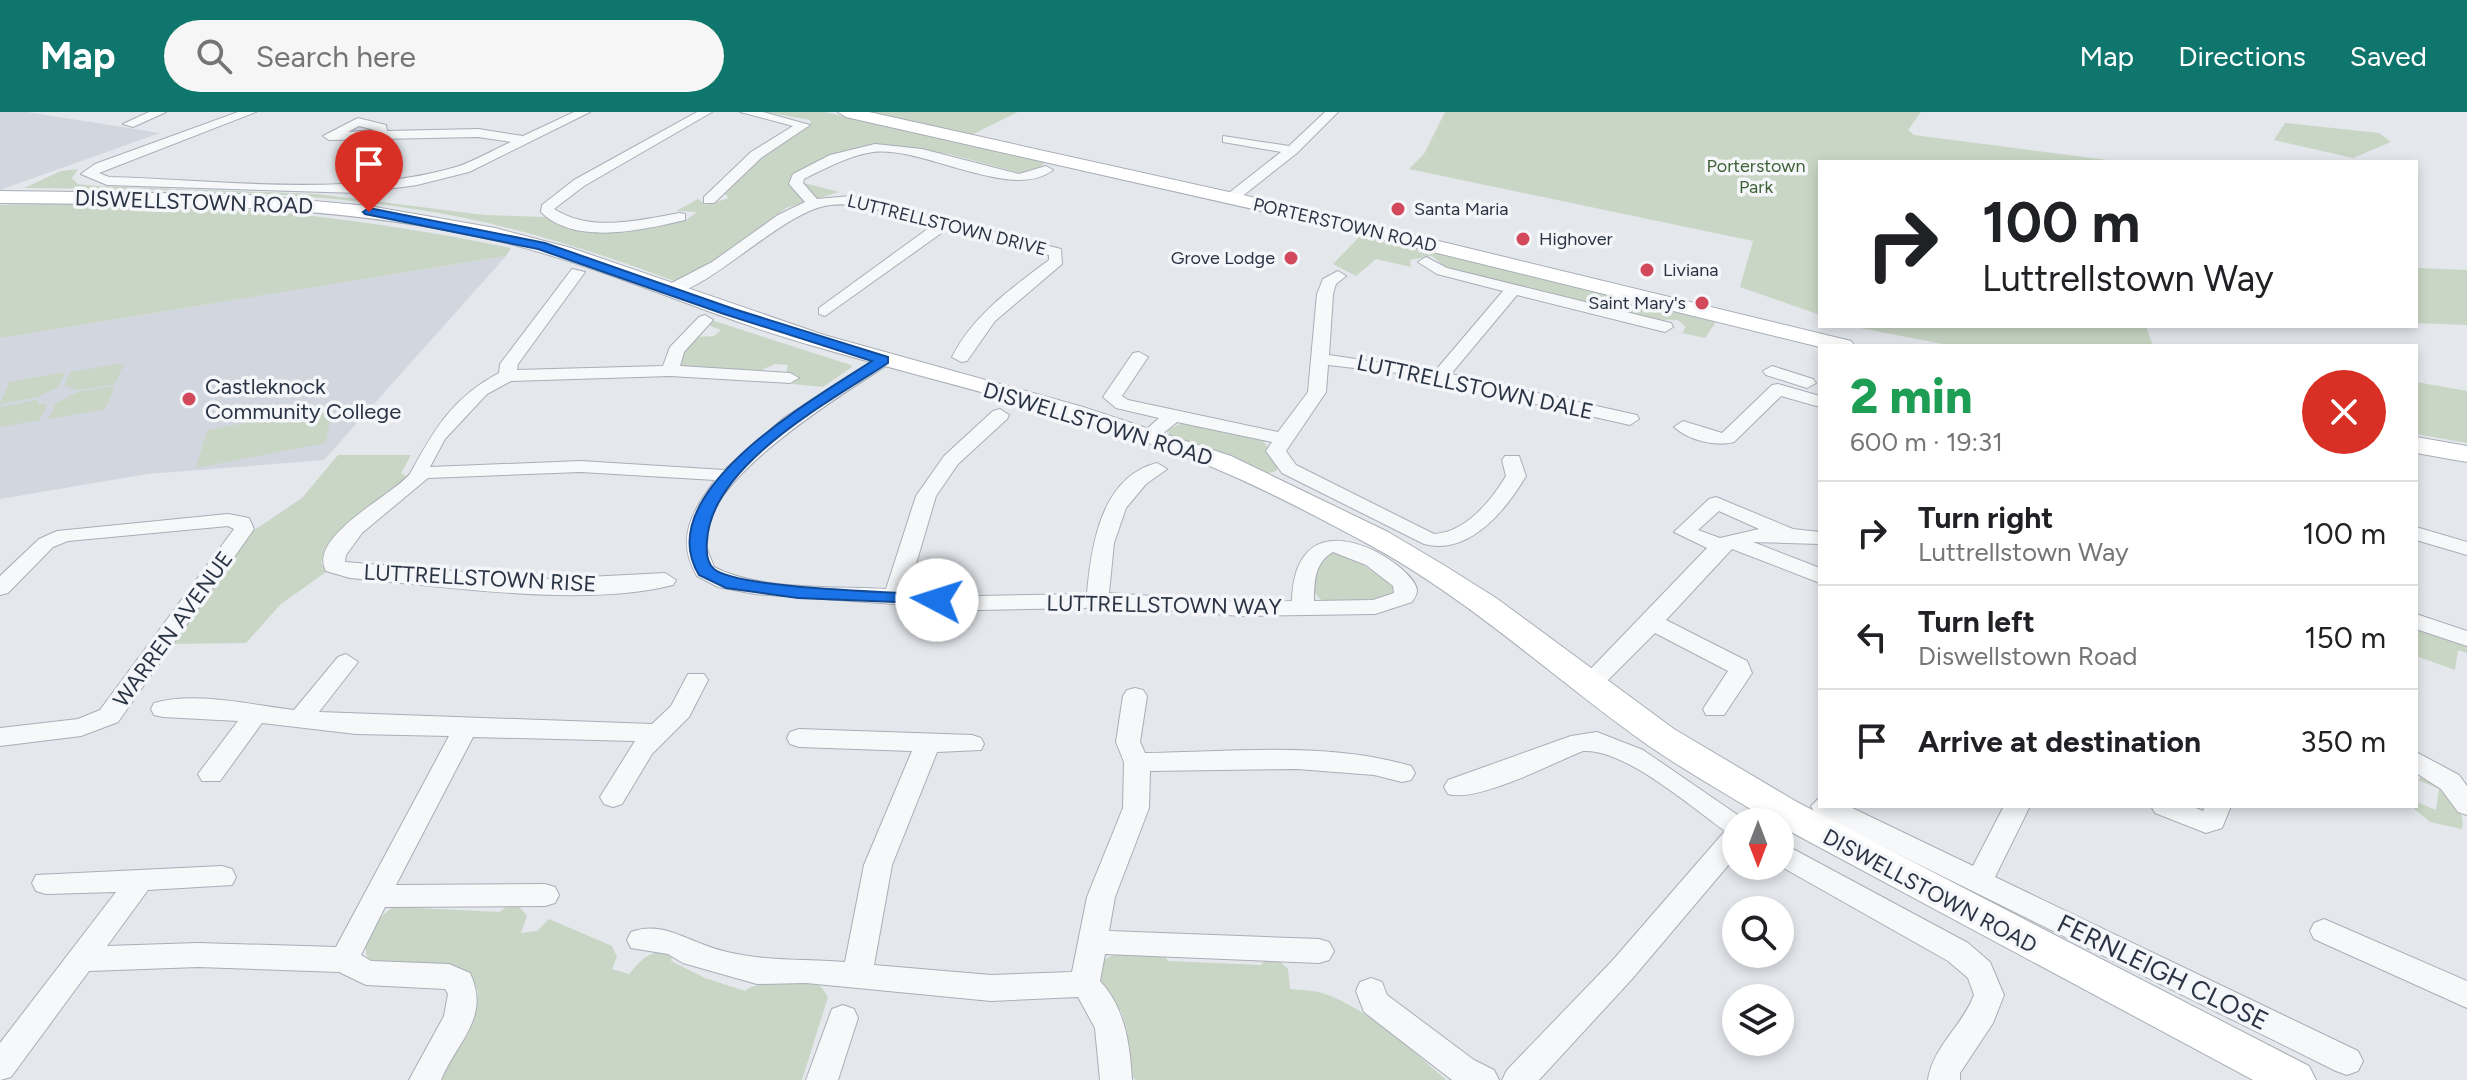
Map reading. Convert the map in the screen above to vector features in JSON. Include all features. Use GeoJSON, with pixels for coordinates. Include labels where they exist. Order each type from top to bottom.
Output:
{"type":"FeatureCollection","features":[{"type":"Feature","properties":{"kind":"street"},"geometry":{"type":"LineString","coordinates":[[129,124],[160,112]]}},
{"type":"Feature","properties":{"kind":"street"},"geometry":{"type":"LineString","coordinates":[[250,112],[88,174],[95,180],[377,188],[464,169],[520,139],[584,112]]}},
{"type":"Feature","properties":{"kind":"street"},"geometry":{"type":"LineString","coordinates":[[680,217],[619,227],[595,227],[564,221],[548,212],[547,208],[579,183],[706,112]]}},
{"type":"Feature","properties":{"kind":"street"},"geometry":{"type":"LineString","coordinates":[[709,200],[756,155],[804,125],[746,112]]}},
{"type":"Feature","properties":{"kind":"street","name":"PORTERSTOWN ROAD"},"geometry":{"type":"LineString","coordinates":[[846,112],[1230,199],[1835,344]]}},
{"type":"Feature","properties":{"kind":"street"},"geometry":{"type":"LineString","coordinates":[[1230,199],[1292,150],[1332,112]]}},
{"type":"Feature","properties":{"kind":"street"},"geometry":{"type":"LineString","coordinates":[[380,134],[478,133],[520,139]]}},
{"type":"Feature","properties":{"kind":"street"},"geometry":{"type":"LineString","coordinates":[[1228,139],[1292,150]]}},
{"type":"Feature","properties":{"kind":"street"},"geometry":{"type":"LineString","coordinates":[[812,202],[796,184],[798,177],[835,158],[875,148],[922,153],[1019,178],[1046,170]]}},
{"type":"Feature","properties":{"kind":"street"},"geometry":{"type":"LineString","coordinates":[[122,196],[147,182]]}},
{"type":"Feature","properties":{"kind":"street","name":"DISWELLSTOWN ROAD"},"geometry":{"type":"LineString","coordinates":[[0,197],[122,196],[294,204],[426,221],[541,245],[668,291],[883,360],[1149,435],[1264,480],[1378,538],[1485,605],[1589,685],[1718,774],[1851,850],[2294,1080]]}},
{"type":"Feature","properties":{"kind":"street","name":"LUTTRELLSTOWN DRIVE"},"geometry":{"type":"LineString","coordinates":[[668,291],[720,263],[788,212],[812,202],[851,200],[1053,250],[1059,255],[978,332],[964,347],[961,357]]}},
{"type":"Feature","properties":{"kind":"street"},"geometry":{"type":"LineString","coordinates":[[825,311],[944,224]]}},
{"type":"Feature","properties":{"kind":"street"},"geometry":{"type":"LineString","coordinates":[[1426,262],[1442,271],[1665,327]]}},
{"type":"Feature","properties":{"kind":"street"},"geometry":{"type":"LineString","coordinates":[[508,376],[509,364],[577,272]]}},
{"type":"Feature","properties":{"kind":"street"},"geometry":{"type":"LineString","coordinates":[[1338,276],[1326,288],[1314,400],[1283,439],[1277,456],[1289,469],[1431,540],[1443,541],[1463,532],[1506,495],[1516,476],[1512,460]]}},
{"type":"Feature","properties":{"kind":"street"},"geometry":{"type":"LineString","coordinates":[[1440,376],[1513,289]]}},
{"type":"Feature","properties":{"kind":"street"},"geometry":{"type":"LineString","coordinates":[[670,371],[676,351],[706,328]]}},
{"type":"Feature","properties":{"kind":"street"},"geometry":{"type":"LineString","coordinates":[[1139,357],[1112,397],[1122,404],[1283,439]]}},
{"type":"Feature","properties":{"kind":"street","name":"LUTTRELLSTOWN DALE"},"geometry":{"type":"LineString","coordinates":[[1320,359],[1360,361],[1440,376],[1630,419]]}},
{"type":"Feature","properties":{"kind":"street","name":"LUTTRELLSTOWN WAY"},"geometry":{"type":"LineString","coordinates":[[883,360],[785,425],[727,476],[699,525],[697,555],[706,573],[726,582],[755,587],[992,604],[1097,601],[1303,608],[1388,605],[1404,597],[1406,589],[1399,579],[1347,548],[1330,545],[1319,549],[1309,562],[1303,608]]}},
{"type":"Feature","properties":{"kind":"street"},"geometry":{"type":"LineString","coordinates":[[727,476],[599,464],[423,473],[419,470],[420,463],[437,437],[481,390],[508,376],[670,371],[781,373]]}},
{"type":"Feature","properties":{"kind":"street"},"geometry":{"type":"LineString","coordinates":[[1772,371],[1808,388]]}},
{"type":"Feature","properties":{"kind":"street"},"geometry":{"type":"LineString","coordinates":[[1685,427],[1716,439],[1727,438],[1774,390],[1808,388]]}},
{"type":"Feature","properties":{"kind":"street"},"geometry":{"type":"LineString","coordinates":[[895,597],[926,496],[951,460],[1000,415]]}},
{"type":"Feature","properties":{"kind":"street"},"geometry":{"type":"LineString","coordinates":[[1149,435],[1174,416]]}},
{"type":"Feature","properties":{"kind":"street"},"geometry":{"type":"LineString","coordinates":[[2418,445],[2467,454]]}},
{"type":"Feature","properties":{"kind":"street"},"geometry":{"type":"LineString","coordinates":[[1097,601],[1102,543],[1112,512],[1139,477],[1157,469]]}},
{"type":"Feature","properties":{"kind":"street","name":"LUTTRELLSTOWN RISE"},"geometry":{"type":"LineString","coordinates":[[423,473],[381,504],[349,536],[334,554],[337,568],[532,582],[636,584],[665,580]]}},
{"type":"Feature","properties":{"kind":"street"},"geometry":{"type":"LineString","coordinates":[[1818,538],[1786,532],[1716,503],[1684,532],[1726,543],[1818,575]]}},
{"type":"Feature","properties":{"kind":"street","name":"WARREN AVENUE"},"geometry":{"type":"LineString","coordinates":[[0,588],[46,543],[64,535],[228,520],[242,522],[244,529],[109,716],[81,727],[0,737]]}},
{"type":"Feature","properties":{"kind":"street"},"geometry":{"type":"LineString","coordinates":[[1589,685],[1726,543],[1786,532]]}},
{"type":"Feature","properties":{"kind":"street"},"geometry":{"type":"LineString","coordinates":[[2418,534],[2467,549]]}},
{"type":"Feature","properties":{"kind":"street"},"geometry":{"type":"LineString","coordinates":[[1652,622],[1739,667],[1740,673],[1715,709]]}},
{"type":"Feature","properties":{"kind":"street"},"geometry":{"type":"LineString","coordinates":[[2418,622],[2467,639]]}},
{"type":"Feature","properties":{"kind":"street"},"geometry":{"type":"LineString","coordinates":[[300,719],[346,662]]}},
{"type":"Feature","properties":{"kind":"street"},"geometry":{"type":"LineString","coordinates":[[613,797],[643,748],[680,711],[696,680]]}},
{"type":"Feature","properties":{"kind":"street"},"geometry":{"type":"LineString","coordinates":[[1085,984],[1101,897],[1136,808],[1137,762],[1128,742],[1135,696]]}},
{"type":"Feature","properties":{"kind":"street"},"geometry":{"type":"LineString","coordinates":[[163,709],[257,713],[356,725],[659,733]]}},
{"type":"Feature","properties":{"kind":"street"},"geometry":{"type":"LineString","coordinates":[[211,774],[257,713]]}},
{"type":"Feature","properties":{"kind":"street"},"geometry":{"type":"LineString","coordinates":[[344,960],[421,807],[466,728]]}},
{"type":"Feature","properties":{"kind":"street"},"geometry":{"type":"LineString","coordinates":[[799,738],[972,744]]}},
{"type":"Feature","properties":{"kind":"street"},"geometry":{"type":"LineString","coordinates":[[1457,787],[1487,779],[1580,742],[1597,741],[1634,756],[1722,816]]}},
{"type":"Feature","properties":{"kind":"street"},"geometry":{"type":"LineString","coordinates":[[857,978],[878,865],[928,743]]}},
{"type":"Feature","properties":{"kind":"street"},"geometry":{"type":"LineString","coordinates":[[1137,762],[1297,760],[1374,766],[1402,773]]}},
{"type":"Feature","properties":{"kind":"street"},"geometry":{"type":"LineString","coordinates":[[2418,762],[2450,782],[2467,805]]}},
{"type":"Feature","properties":{"kind":"street","name":"FERNLEIGH CLOSE"},"geometry":{"type":"LineString","coordinates":[[1827,808],[2347,1061]]}},
{"type":"Feature","properties":{"kind":"street"},"geometry":{"type":"LineString","coordinates":[[1978,884],[2016,808]]}},
{"type":"Feature","properties":{"kind":"street"},"geometry":{"type":"LineString","coordinates":[[2169,808],[2206,823],[2213,821],[2217,808]]}},
{"type":"Feature","properties":{"kind":"street"},"geometry":{"type":"LineString","coordinates":[[1518,1080],[1622,970],[1722,853]]}},
{"type":"Feature","properties":{"kind":"street"},"geometry":{"type":"LineString","coordinates":[[1794,861],[1958,952],[1986,978],[1989,995],[1982,1014],[1945,1070],[1944,1080]]}},
{"type":"Feature","properties":{"kind":"street"},"geometry":{"type":"LineString","coordinates":[[46,883],[222,877]]}},
{"type":"Feature","properties":{"kind":"street"},"geometry":{"type":"LineString","coordinates":[[0,1067],[139,882]]}},
{"type":"Feature","properties":{"kind":"street"},"geometry":{"type":"LineString","coordinates":[[378,896],[545,895]]}},
{"type":"Feature","properties":{"kind":"street"},"geometry":{"type":"LineString","coordinates":[[2324,931],[2467,995]]}},
{"type":"Feature","properties":{"kind":"street"},"geometry":{"type":"LineString","coordinates":[[641,940],[673,942],[693,954],[744,970],[806,971],[991,988],[1085,984]]}},
{"type":"Feature","properties":{"kind":"street"},"geometry":{"type":"LineString","coordinates":[[1095,942],[1319,951]]}},
{"type":"Feature","properties":{"kind":"street"},"geometry":{"type":"LineString","coordinates":[[83,959],[198,955],[344,960],[366,973],[449,977],[459,982],[465,998],[462,1009],[432,1060],[425,1080]]}},
{"type":"Feature","properties":{"kind":"street"},"geometry":{"type":"LineString","coordinates":[[1085,984],[1098,999],[1111,1025],[1116,1080]]}},
{"type":"Feature","properties":{"kind":"street"},"geometry":{"type":"LineString","coordinates":[[1371,991],[1375,1003],[1463,1070],[1483,1080]]}},
{"type":"Feature","properties":{"kind":"street"},"geometry":{"type":"LineString","coordinates":[[822,1080],[843,1018]]}},
{"type":"Feature","properties":{"kind":"shaded area"},"geometry":{"type":"Polygon","coordinates":[[[0,112],[27,112],[160,133],[0,190],[0,112]]]}},
{"type":"Feature","properties":{"kind":"shaded area","name":"Castleknock Community College"},"geometry":{"type":"Polygon","coordinates":[[[506,256],[324,460],[147,474],[0,499],[0,338],[506,256]]]}},
{"type":"Feature","properties":{"kind":"green space"},"geometry":{"type":"Polygon","coordinates":[[[765,112],[825,112],[1046,161],[1038,170],[1024,174],[949,154],[873,145],[830,157],[792,180],[839,192],[786,208],[721,259],[674,281],[545,238],[410,208],[245,193],[24,188],[61,171],[78,169],[72,178],[78,184],[318,194],[484,215],[545,217],[578,228],[685,221],[697,212],[676,211],[698,199],[706,205],[729,198],[723,192],[771,148],[811,125],[810,120],[765,112]]]}},
{"type":"Feature","properties":{"kind":"green space"},"geometry":{"type":"Polygon","coordinates":[[[846,112],[1018,112],[965,138],[846,112]]]}},
{"type":"Feature","properties":{"kind":"green space","name":"Porterstown Park"},"geometry":{"type":"Polygon","coordinates":[[[1445,112],[1921,112],[1908,130],[1914,135],[2107,160],[1818,160],[1818,314],[1740,287],[1753,241],[1409,169],[1424,154],[1445,112]]]}},
{"type":"Feature","properties":{"kind":"green space"},"geometry":{"type":"Polygon","coordinates":[[[2285,123],[2379,133],[2391,142],[2353,158],[2274,140],[2285,123]]]}},
{"type":"Feature","properties":{"kind":"green space"},"geometry":{"type":"Polygon","coordinates":[[[130,203],[322,217],[511,248],[506,256],[0,338],[0,205],[130,203]]]}},
{"type":"Feature","properties":{"kind":"green space"},"geometry":{"type":"Polygon","coordinates":[[[1364,232],[1718,319],[1705,338],[1682,333],[1686,327],[1678,320],[1650,319],[1449,270],[1432,256],[1410,260],[1411,267],[1376,259],[1356,276],[1333,264],[1364,232]]]}},
{"type":"Feature","properties":{"kind":"green space"},"geometry":{"type":"Polygon","coordinates":[[[2418,268],[2467,270],[2467,325],[2418,323],[2418,268]]]}},
{"type":"Feature","properties":{"kind":"green space"},"geometry":{"type":"Polygon","coordinates":[[[711,320],[852,367],[823,387],[792,384],[797,375],[786,372],[788,365],[775,364],[759,371],[682,366],[682,351],[696,337],[714,336],[721,330],[710,326],[711,320]]]}},
{"type":"Feature","properties":{"kind":"green space"},"geometry":{"type":"Polygon","coordinates":[[[1860,328],[2147,328],[2152,344],[1943,344],[1860,328]]]}},
{"type":"Feature","properties":{"kind":"green space"},"geometry":{"type":"Polygon","coordinates":[[[124,363],[115,384],[79,390],[64,386],[71,372],[124,363]]]}},
{"type":"Feature","properties":{"kind":"green space"},"geometry":{"type":"Polygon","coordinates":[[[65,372],[58,387],[37,397],[0,404],[9,382],[65,372]]]}},
{"type":"Feature","properties":{"kind":"green space"},"geometry":{"type":"Polygon","coordinates":[[[2418,382],[2467,391],[2467,443],[2418,434],[2418,382]]]}},
{"type":"Feature","properties":{"kind":"green space"},"geometry":{"type":"Polygon","coordinates":[[[115,386],[105,409],[49,419],[56,403],[78,392],[115,386]]]}},
{"type":"Feature","properties":{"kind":"green space"},"geometry":{"type":"Polygon","coordinates":[[[37,400],[39,404],[47,404],[40,420],[0,427],[0,407],[37,400]]]}},
{"type":"Feature","properties":{"kind":"green space"},"geometry":{"type":"Polygon","coordinates":[[[332,407],[326,443],[196,468],[207,430],[332,407]]]}},
{"type":"Feature","properties":{"kind":"green space"},"geometry":{"type":"Polygon","coordinates":[[[1182,423],[1263,441],[1280,464],[1276,471],[1267,474],[1170,436],[1168,430],[1182,423]]]}},
{"type":"Feature","properties":{"kind":"green space"},"geometry":{"type":"Polygon","coordinates":[[[338,455],[411,455],[401,473],[407,477],[360,515],[329,549],[321,562],[326,572],[281,604],[246,643],[165,644],[253,531],[302,498],[338,455]]]}},
{"type":"Feature","properties":{"kind":"green space"},"geometry":{"type":"Polygon","coordinates":[[[1331,551],[1346,554],[1394,585],[1397,588],[1391,600],[1322,601],[1314,592],[1316,580],[1320,564],[1331,551]]]}},
{"type":"Feature","properties":{"kind":"green space"},"geometry":{"type":"Polygon","coordinates":[[[2418,628],[2467,644],[2467,653],[2458,650],[2455,670],[2418,657],[2418,628]]]}},
{"type":"Feature","properties":{"kind":"green space"},"geometry":{"type":"Polygon","coordinates":[[[2428,777],[2452,800],[2461,814],[2462,829],[2430,822],[2414,809],[2418,808],[2418,803],[2436,810],[2439,789],[2418,780],[2428,777]]]}},
{"type":"Feature","properties":{"kind":"green space"},"geometry":{"type":"Polygon","coordinates":[[[399,904],[416,908],[500,912],[508,905],[518,905],[527,916],[521,933],[537,931],[549,919],[612,946],[617,957],[612,969],[629,974],[648,956],[665,952],[673,954],[671,961],[705,978],[745,991],[778,982],[815,983],[828,997],[802,1080],[438,1080],[468,1026],[478,991],[467,973],[368,960],[367,944],[373,927],[385,913],[399,904]]]}},
{"type":"Feature","properties":{"kind":"green space"},"geometry":{"type":"Polygon","coordinates":[[[1117,953],[1164,955],[1168,961],[1261,965],[1264,960],[1277,959],[1288,969],[1290,989],[1322,993],[1354,1008],[1387,1030],[1446,1080],[1136,1080],[1128,1073],[1127,1031],[1122,1013],[1099,981],[1103,960],[1117,953]]]}},
{"type":"Feature","properties":{"kind":"place","name":"Santa Maria"},"geometry":{"type":"Point","coordinates":[1398,209]}},
{"type":"Feature","properties":{"kind":"place","name":"Highover"},"geometry":{"type":"Point","coordinates":[1523,239]}},
{"type":"Feature","properties":{"kind":"place","name":"Grove Lodge"},"geometry":{"type":"Point","coordinates":[1291,258]}},
{"type":"Feature","properties":{"kind":"place","name":"Liviana"},"geometry":{"type":"Point","coordinates":[1647,270]}},
{"type":"Feature","properties":{"kind":"place","name":"Saint Mary's"},"geometry":{"type":"Point","coordinates":[1702,303]}},
{"type":"Feature","properties":{"kind":"place","name":"Castleknock Community College"},"geometry":{"type":"Point","coordinates":[189,399]}},
{"type":"Feature","properties":{"kind":"route"},"geometry":{"type":"LineString","coordinates":[[369,212],[462,227],[541,245],[729,312],[883,360],[785,425],[755,448],[727,476],[708,504],[699,525],[697,555],[705,571],[726,582],[798,592],[937,600]]}}]}
